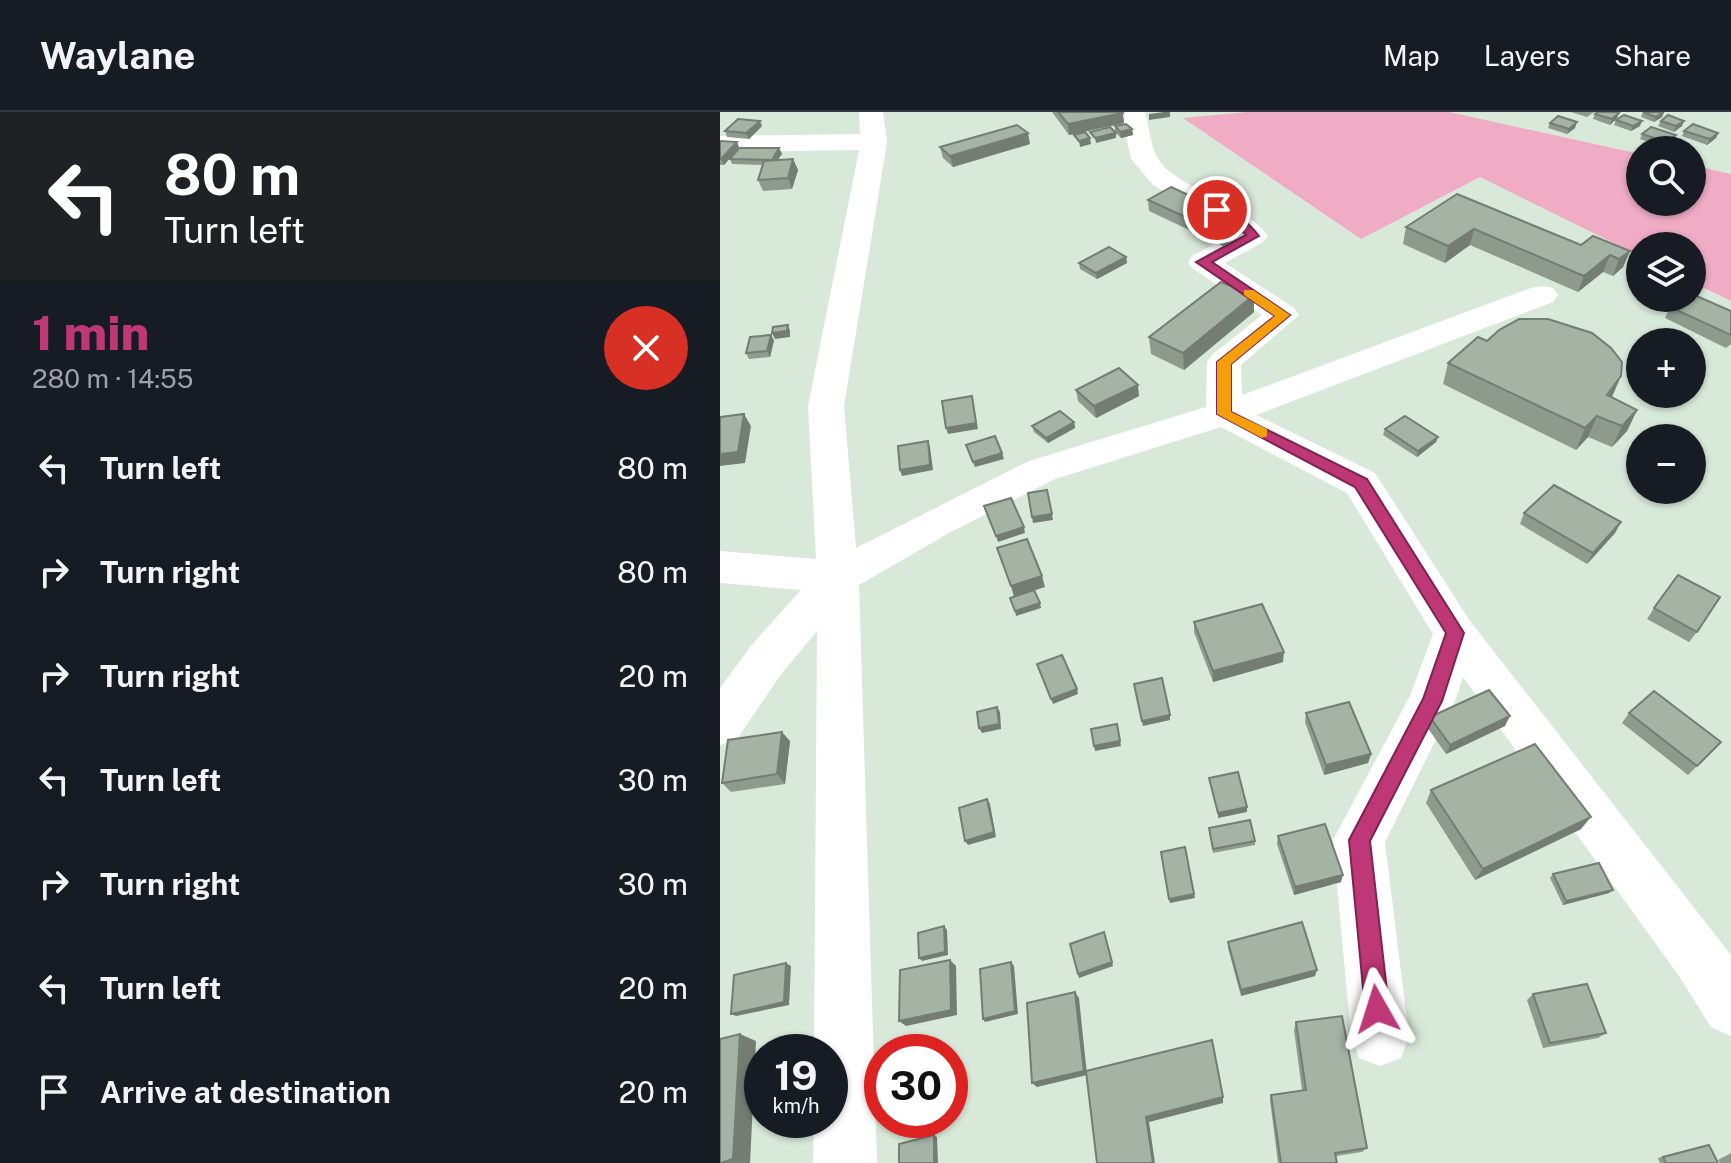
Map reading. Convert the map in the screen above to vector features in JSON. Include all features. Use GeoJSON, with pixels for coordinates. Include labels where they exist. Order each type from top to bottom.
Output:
{"type":"FeatureCollection","features":[{"type":"Feature","properties":{"kind":"street"},"geometry":{"type":"LineString","coordinates":[[1133,112],[1144,159],[1163,179],[1244,225],[1253,236],[1203,262],[1283,315],[1224,362],[1224,414]]}},
{"type":"Feature","properties":{"kind":"street"},"geometry":{"type":"LineString","coordinates":[[720,144],[873,127],[826,406],[838,577],[845,1163]]}},
{"type":"Feature","properties":{"kind":"street"},"geometry":{"type":"LineString","coordinates":[[720,725],[766,660],[838,577],[935,523],[1042,470],[1224,414],[1542,295]]}},
{"type":"Feature","properties":{"kind":"street"},"geometry":{"type":"LineString","coordinates":[[1224,414],[1361,483],[1455,633],[1699,956],[1731,1007]]}},
{"type":"Feature","properties":{"kind":"street"},"geometry":{"type":"LineString","coordinates":[[720,567],[838,577]]}},
{"type":"Feature","properties":{"kind":"street"},"geometry":{"type":"LineString","coordinates":[[1380,1037],[1359,840],[1432,701],[1455,633]]}},
{"type":"Feature","properties":{"kind":"shaded area"},"geometry":{"type":"Polygon","coordinates":[[[1248,112],[1449,112],[1626,151],[1626,216],[1706,216],[1706,168],[1731,174],[1731,301],[1706,289],[1706,232],[1626,232],[1626,249],[1480,177],[1361,239],[1183,118],[1248,112]]]}},
{"type":"Feature","properties":{"kind":"building"},"geometry":{"type":"Polygon","coordinates":[[[1058,112],[1122,112],[1123,113],[1068,124],[1058,112]]]}},
{"type":"Feature","properties":{"kind":"building"},"geometry":{"type":"Polygon","coordinates":[[[1643,112],[1663,112],[1656,117],[1643,112]]]}},
{"type":"Feature","properties":{"kind":"building"},"geometry":{"type":"Polygon","coordinates":[[[1619,113],[1612,119],[1595,114],[1619,113]]]}},
{"type":"Feature","properties":{"kind":"building"},"geometry":{"type":"Polygon","coordinates":[[[1624,115],[1642,121],[1633,126],[1616,120],[1624,115]]]}},
{"type":"Feature","properties":{"kind":"building"},"geometry":{"type":"Polygon","coordinates":[[[1668,115],[1684,121],[1676,126],[1661,121],[1668,115]]]}},
{"type":"Feature","properties":{"kind":"building"},"geometry":{"type":"Polygon","coordinates":[[[1558,116],[1577,122],[1569,129],[1550,123],[1558,116]]]}},
{"type":"Feature","properties":{"kind":"building"},"geometry":{"type":"Polygon","coordinates":[[[738,119],[760,121],[746,133],[725,131],[738,119]]]}},
{"type":"Feature","properties":{"kind":"building"},"geometry":{"type":"Polygon","coordinates":[[[1126,124],[1132,129],[1120,132],[1115,126],[1126,124]]]}},
{"type":"Feature","properties":{"kind":"building"},"geometry":{"type":"Polygon","coordinates":[[[1693,124],[1718,133],[1710,139],[1684,131],[1693,124]]]}},
{"type":"Feature","properties":{"kind":"building"},"geometry":{"type":"Polygon","coordinates":[[[1017,125],[1028,133],[950,156],[940,147],[1017,125]]]}},
{"type":"Feature","properties":{"kind":"building"},"geometry":{"type":"Polygon","coordinates":[[[1110,127],[1116,133],[1095,138],[1090,132],[1110,127]]]}},
{"type":"Feature","properties":{"kind":"building"},"geometry":{"type":"Polygon","coordinates":[[[1651,127],[1676,135],[1648,136],[1642,134],[1651,127]]]}},
{"type":"Feature","properties":{"kind":"building"},"geometry":{"type":"Polygon","coordinates":[[[1085,132],[1090,138],[1079,141],[1074,135],[1085,132]]]}},
{"type":"Feature","properties":{"kind":"building"},"geometry":{"type":"Polygon","coordinates":[[[720,141],[737,142],[721,159],[720,159],[720,141]]]}},
{"type":"Feature","properties":{"kind":"building"},"geometry":{"type":"Polygon","coordinates":[[[739,148],[779,148],[772,160],[730,159],[739,148]]]}},
{"type":"Feature","properties":{"kind":"building"},"geometry":{"type":"Polygon","coordinates":[[[793,159],[788,178],[758,180],[764,161],[793,159]]]}},
{"type":"Feature","properties":{"kind":"building"},"geometry":{"type":"Polygon","coordinates":[[[1171,187],[1245,221],[1223,234],[1148,200],[1171,187]]]}},
{"type":"Feature","properties":{"kind":"building"},"geometry":{"type":"Polygon","coordinates":[[[1457,194],[1581,245],[1593,236],[1626,249],[1626,254],[1619,259],[1610,255],[1584,276],[1474,229],[1448,246],[1406,227],[1457,194]]]}},
{"type":"Feature","properties":{"kind":"building"},"geometry":{"type":"Polygon","coordinates":[[[1109,247],[1126,257],[1096,273],[1079,263],[1109,247]]]}},
{"type":"Feature","properties":{"kind":"building"},"geometry":{"type":"Polygon","coordinates":[[[1221,282],[1254,295],[1183,353],[1149,337],[1221,282]]]}},
{"type":"Feature","properties":{"kind":"building"},"geometry":{"type":"Polygon","coordinates":[[[1706,300],[1731,311],[1731,335],[1681,312],[1706,312],[1706,300]]]}},
{"type":"Feature","properties":{"kind":"building"},"geometry":{"type":"Polygon","coordinates":[[[1519,319],[1548,319],[1592,333],[1611,348],[1622,362],[1621,376],[1607,395],[1626,404],[1626,408],[1637,410],[1622,426],[1597,416],[1585,428],[1448,363],[1478,337],[1487,341],[1519,319]]]}},
{"type":"Feature","properties":{"kind":"building"},"geometry":{"type":"Polygon","coordinates":[[[788,325],[787,331],[772,333],[773,327],[788,325]]]}},
{"type":"Feature","properties":{"kind":"building"},"geometry":{"type":"Polygon","coordinates":[[[771,335],[767,351],[746,353],[750,337],[771,335]]]}},
{"type":"Feature","properties":{"kind":"building"},"geometry":{"type":"Polygon","coordinates":[[[1119,368],[1138,385],[1094,406],[1076,390],[1119,368]]]}},
{"type":"Feature","properties":{"kind":"building"},"geometry":{"type":"Polygon","coordinates":[[[972,396],[976,423],[946,428],[942,401],[972,396]]]}},
{"type":"Feature","properties":{"kind":"building"},"geometry":{"type":"Polygon","coordinates":[[[1060,411],[1074,422],[1046,438],[1032,426],[1060,411]]]}},
{"type":"Feature","properties":{"kind":"building"},"geometry":{"type":"Polygon","coordinates":[[[744,414],[738,452],[720,454],[720,417],[744,414]]]}},
{"type":"Feature","properties":{"kind":"building"},"geometry":{"type":"Polygon","coordinates":[[[1405,416],[1438,437],[1418,451],[1385,429],[1405,416]]]}},
{"type":"Feature","properties":{"kind":"building"},"geometry":{"type":"Polygon","coordinates":[[[995,436],[1002,453],[973,462],[966,445],[995,436]]]}},
{"type":"Feature","properties":{"kind":"building"},"geometry":{"type":"Polygon","coordinates":[[[928,441],[930,465],[900,470],[898,446],[928,441]]]}},
{"type":"Feature","properties":{"kind":"building"},"geometry":{"type":"Polygon","coordinates":[[[1554,485],[1621,522],[1593,553],[1524,513],[1554,485]]]}},
{"type":"Feature","properties":{"kind":"building"},"geometry":{"type":"Polygon","coordinates":[[[1047,490],[1052,514],[1032,517],[1028,493],[1047,490]]]}},
{"type":"Feature","properties":{"kind":"building"},"geometry":{"type":"Polygon","coordinates":[[[1011,498],[1024,527],[996,536],[984,506],[1011,498]]]}},
{"type":"Feature","properties":{"kind":"building"},"geometry":{"type":"Polygon","coordinates":[[[1027,539],[1042,576],[1011,586],[997,548],[1027,539]]]}},
{"type":"Feature","properties":{"kind":"building"},"geometry":{"type":"Polygon","coordinates":[[[1678,575],[1720,597],[1697,632],[1654,608],[1678,575]]]}},
{"type":"Feature","properties":{"kind":"building"},"geometry":{"type":"Polygon","coordinates":[[[1034,590],[1040,603],[1015,611],[1010,598],[1034,590]]]}},
{"type":"Feature","properties":{"kind":"building"},"geometry":{"type":"Polygon","coordinates":[[[1262,604],[1284,652],[1213,671],[1194,622],[1262,604]]]}},
{"type":"Feature","properties":{"kind":"building"},"geometry":{"type":"Polygon","coordinates":[[[1062,655],[1077,689],[1051,699],[1037,664],[1062,655]]]}},
{"type":"Feature","properties":{"kind":"building"},"geometry":{"type":"Polygon","coordinates":[[[1162,678],[1170,715],[1142,721],[1134,684],[1162,678]]]}},
{"type":"Feature","properties":{"kind":"building"},"geometry":{"type":"Polygon","coordinates":[[[1489,690],[1510,716],[1450,745],[1430,717],[1489,690]]]}},
{"type":"Feature","properties":{"kind":"building"},"geometry":{"type":"Polygon","coordinates":[[[1654,691],[1721,742],[1697,766],[1629,713],[1654,691]]]}},
{"type":"Feature","properties":{"kind":"building"},"geometry":{"type":"Polygon","coordinates":[[[1349,702],[1371,754],[1326,765],[1306,713],[1349,702]]]}},
{"type":"Feature","properties":{"kind":"building"},"geometry":{"type":"Polygon","coordinates":[[[997,707],[999,724],[979,728],[977,712],[997,707]]]}},
{"type":"Feature","properties":{"kind":"building"},"geometry":{"type":"Polygon","coordinates":[[[1117,724],[1120,741],[1094,746],[1091,729],[1117,724]]]}},
{"type":"Feature","properties":{"kind":"building"},"geometry":{"type":"Polygon","coordinates":[[[782,732],[777,774],[722,783],[728,740],[782,732]]]}},
{"type":"Feature","properties":{"kind":"building"},"geometry":{"type":"Polygon","coordinates":[[[1535,744],[1591,817],[1483,869],[1431,790],[1535,744]]]}},
{"type":"Feature","properties":{"kind":"building"},"geometry":{"type":"Polygon","coordinates":[[[1238,772],[1247,807],[1218,813],[1209,778],[1238,772]]]}},
{"type":"Feature","properties":{"kind":"building"},"geometry":{"type":"Polygon","coordinates":[[[987,799],[994,832],[965,841],[959,808],[987,799]]]}},
{"type":"Feature","properties":{"kind":"building"},"geometry":{"type":"Polygon","coordinates":[[[1250,820],[1255,841],[1213,849],[1209,828],[1250,820]]]}},
{"type":"Feature","properties":{"kind":"building"},"geometry":{"type":"Polygon","coordinates":[[[1325,824],[1343,875],[1295,887],[1278,836],[1325,824]]]}},
{"type":"Feature","properties":{"kind":"building"},"geometry":{"type":"Polygon","coordinates":[[[1185,847],[1194,894],[1169,899],[1161,852],[1185,847]]]}},
{"type":"Feature","properties":{"kind":"building"},"geometry":{"type":"Polygon","coordinates":[[[1599,863],[1613,890],[1566,901],[1553,874],[1599,863]]]}},
{"type":"Feature","properties":{"kind":"building"},"geometry":{"type":"Polygon","coordinates":[[[1302,922],[1317,970],[1241,990],[1228,942],[1302,922]]]}},
{"type":"Feature","properties":{"kind":"building"},"geometry":{"type":"Polygon","coordinates":[[[944,926],[945,952],[919,958],[918,933],[944,926]]]}},
{"type":"Feature","properties":{"kind":"building"},"geometry":{"type":"Polygon","coordinates":[[[1104,932],[1112,962],[1078,974],[1070,944],[1104,932]]]}},
{"type":"Feature","properties":{"kind":"building"},"geometry":{"type":"Polygon","coordinates":[[[950,960],[951,1010],[899,1021],[900,970],[950,960]]]}},
{"type":"Feature","properties":{"kind":"building"},"geometry":{"type":"Polygon","coordinates":[[[1011,962],[1015,1011],[983,1019],[980,969],[1011,962]]]}},
{"type":"Feature","properties":{"kind":"building"},"geometry":{"type":"Polygon","coordinates":[[[786,963],[784,1002],[731,1014],[734,975],[786,963]]]}},
{"type":"Feature","properties":{"kind":"building"},"geometry":{"type":"Polygon","coordinates":[[[1587,984],[1606,1033],[1550,1043],[1533,994],[1587,984]]]}},
{"type":"Feature","properties":{"kind":"building"},"geometry":{"type":"Polygon","coordinates":[[[1075,992],[1084,1071],[1032,1083],[1027,1003],[1075,992]]]}},
{"type":"Feature","properties":{"kind":"building"},"geometry":{"type":"Polygon","coordinates":[[[1342,1016],[1367,1148],[1335,1153],[1337,1163],[1281,1163],[1271,1095],[1306,1090],[1296,1022],[1342,1016]]]}},
{"type":"Feature","properties":{"kind":"building"},"geometry":{"type":"Polygon","coordinates":[[[740,1034],[733,1159],[720,1163],[720,1039],[740,1034]]]}},
{"type":"Feature","properties":{"kind":"building"},"geometry":{"type":"Polygon","coordinates":[[[1212,1040],[1223,1097],[1146,1117],[1153,1163],[1097,1163],[1086,1071],[1212,1040]]]}},
{"type":"Feature","properties":{"kind":"building"},"geometry":{"type":"Polygon","coordinates":[[[934,1138],[934,1163],[899,1163],[899,1144],[934,1138]]]}},
{"type":"Feature","properties":{"kind":"building"},"geometry":{"type":"Polygon","coordinates":[[[1709,1145],[1718,1163],[1666,1163],[1663,1157],[1709,1145]]]}},
{"type":"Feature","properties":{"kind":"slow traffic"},"geometry":{"type":"LineString","coordinates":[[1249,292],[1283,315],[1224,362],[1224,414],[1262,433]]}},
{"type":"Feature","properties":{"kind":"route"},"geometry":{"type":"LineString","coordinates":[[1217,210],[1244,225],[1253,236],[1203,262],[1283,315],[1224,362],[1224,414],[1361,483],[1455,633],[1432,701],[1359,840],[1377,1009]]}}]}
